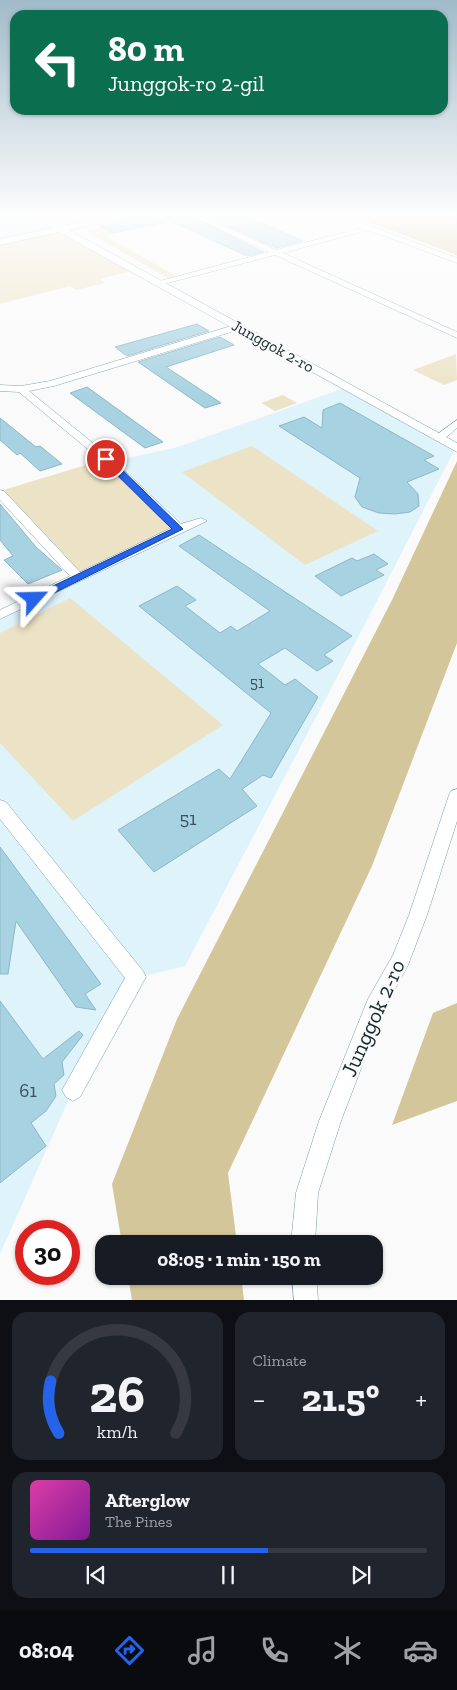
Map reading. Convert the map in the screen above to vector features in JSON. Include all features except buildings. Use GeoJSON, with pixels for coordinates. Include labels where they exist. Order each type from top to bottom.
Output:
{"type":"FeatureCollection","features":[{"type":"Feature","properties":{"kind":"street","name":"Junggok 2-ro"},"geometry":{"type":"LineString","coordinates":[[146,277],[456,448]]}},
{"type":"Feature","properties":{"kind":"street"},"geometry":{"type":"LineString","coordinates":[[159,284],[186,277]]}},
{"type":"Feature","properties":{"kind":"street"},"geometry":{"type":"LineString","coordinates":[[327,277],[457,335]]}},
{"type":"Feature","properties":{"kind":"street"},"geometry":{"type":"LineString","coordinates":[[0,388],[21,389],[51,384],[238,327]]}},
{"type":"Feature","properties":{"kind":"street"},"geometry":{"type":"LineString","coordinates":[[21,389],[106,459],[179,529]]}},
{"type":"Feature","properties":{"kind":"street"},"geometry":{"type":"LineString","coordinates":[[439,438],[457,423]]}},
{"type":"Feature","properties":{"kind":"street"},"geometry":{"type":"LineString","coordinates":[[0,493],[79,578]]}},
{"type":"Feature","properties":{"kind":"street"},"geometry":{"type":"LineString","coordinates":[[0,615],[179,529],[201,521]]}},
{"type":"Feature","properties":{"kind":"street","name":"Junggok 2-ro"},"geometry":{"type":"LineString","coordinates":[[304,1235],[306,1193],[330,1121],[375,1006],[400,959],[418,916],[457,795]]}},
{"type":"Feature","properties":{"kind":"street"},"geometry":{"type":"LineString","coordinates":[[0,807],[136,977],[73,1090]]}},
{"type":"Feature","properties":{"kind":"street"},"geometry":{"type":"LineString","coordinates":[[305,1285],[306,1300]]}},
{"type":"Feature","properties":{"kind":"shaded area"},"geometry":{"type":"Polygon","coordinates":[[[0,277],[109,277],[100,279],[105,283],[76,290],[70,286],[0,304],[0,277]]]}},
{"type":"Feature","properties":{"kind":"shaded area"},"geometry":{"type":"Polygon","coordinates":[[[456,354],[457,380],[444,385],[413,370],[456,354]]]}},
{"type":"Feature","properties":{"kind":"shaded area"},"geometry":{"type":"Polygon","coordinates":[[[347,387],[456,447],[185,966],[136,978],[73,1090],[0,1254],[0,615],[79,578],[106,459],[128,458],[178,447],[347,387]]]}},
{"type":"Feature","properties":{"kind":"shaded area"},"geometry":{"type":"Polygon","coordinates":[[[283,395],[297,403],[275,411],[261,403],[283,395]]]}},
{"type":"Feature","properties":{"kind":"shaded area"},"geometry":{"type":"Polygon","coordinates":[[[252,446],[378,531],[305,565],[182,472],[252,446]]]}},
{"type":"Feature","properties":{"kind":"shaded area"},"geometry":{"type":"Polygon","coordinates":[[[106,459],[179,529],[79,578],[0,491],[106,459]]]}},
{"type":"Feature","properties":{"kind":"shaded area"},"geometry":{"type":"Polygon","coordinates":[[[457,461],[457,643],[372,866],[228,1173],[236,1235],[120,1235],[112,1184],[177,1019],[392,600],[457,461]]]}},
{"type":"Feature","properties":{"kind":"shaded area"},"geometry":{"type":"Polygon","coordinates":[[[70,598],[223,725],[73,821],[0,743],[0,633],[70,598]]]}},
{"type":"Feature","properties":{"kind":"shaded area"},"geometry":{"type":"Polygon","coordinates":[[[457,1003],[457,1101],[392,1125],[433,1013],[457,1003]]]}},
{"type":"Feature","properties":{"kind":"shaded area"},"geometry":{"type":"Polygon","coordinates":[[[130,1285],[242,1285],[244,1300],[132,1300],[130,1285]]]}},
{"type":"Feature","properties":{"kind":"route"},"geometry":{"type":"LineString","coordinates":[[34,599],[179,529],[106,459]]}}]}
